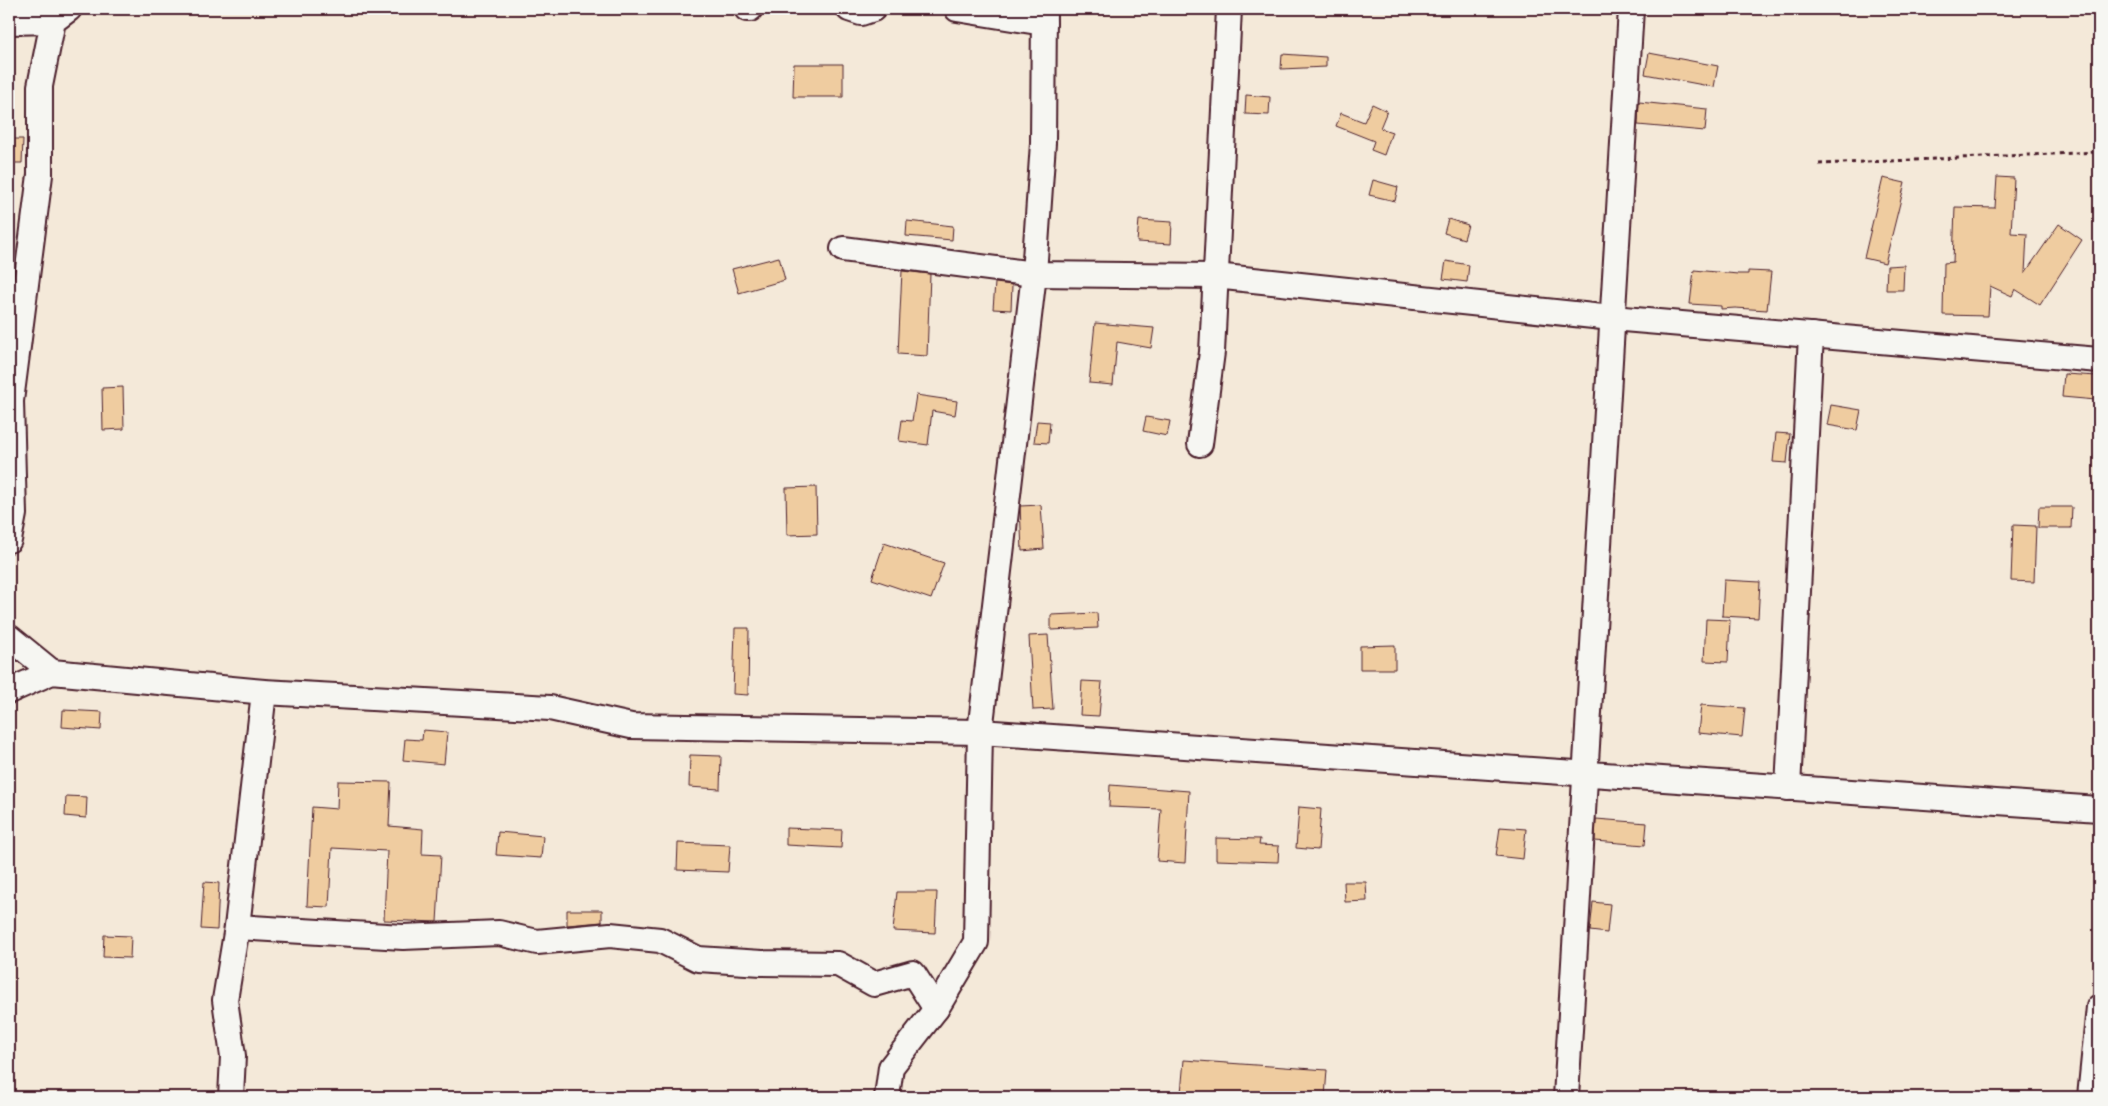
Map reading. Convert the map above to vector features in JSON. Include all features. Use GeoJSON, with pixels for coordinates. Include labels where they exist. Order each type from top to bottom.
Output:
{"type":"FeatureCollection","features":[{"type":"Feature","properties":{"kind":"street"},"geometry":{"type":"LineString","coordinates":[[849,9],[861,13],[873,9]]}},
{"type":"Feature","properties":{"kind":"street"},"geometry":{"type":"LineString","coordinates":[[887,1097],[891,1067],[936,1009],[976,942],[980,732],[1034,274],[1043,143],[1044,16],[957,9]]}},
{"type":"Feature","properties":{"kind":"street"},"geometry":{"type":"LineString","coordinates":[[1200,444],[1205,420],[1212,352],[1229,9]]}},
{"type":"Feature","properties":{"kind":"street"},"geometry":{"type":"LineString","coordinates":[[1566,1097],[1631,9]]}},
{"type":"Feature","properties":{"kind":"street"},"geometry":{"type":"LineString","coordinates":[[9,22],[61,15],[40,86],[40,175],[11,402],[14,514],[9,540]]}},
{"type":"Feature","properties":{"kind":"street"},"geometry":{"type":"LineString","coordinates":[[843,249],[1034,274],[1215,276],[1612,318],[2099,360]]}},
{"type":"Feature","properties":{"kind":"street"},"geometry":{"type":"LineString","coordinates":[[1788,788],[1811,335]]}},
{"type":"Feature","properties":{"kind":"street"},"geometry":{"type":"LineString","coordinates":[[9,637],[52,672]]}},
{"type":"Feature","properties":{"kind":"street"},"geometry":{"type":"LineString","coordinates":[[9,691],[52,672],[264,692],[550,708],[631,726],[980,732],[2099,809]]}},
{"type":"Feature","properties":{"kind":"street"},"geometry":{"type":"LineString","coordinates":[[231,1097],[233,1056],[225,1000],[237,927],[264,692]]}},
{"type":"Feature","properties":{"kind":"street"},"geometry":{"type":"LineString","coordinates":[[237,927],[402,937],[499,934],[537,942],[610,935],[660,940],[698,959],[762,963],[838,964],[874,984],[913,973],[936,1009]]}},
{"type":"Feature","properties":{"kind":"street"},"geometry":{"type":"LineString","coordinates":[[2090,1097],[2099,1007]]}},
{"type":"Feature","properties":{"kind":"path"},"geometry":{"type":"LineString","coordinates":[[1819,164],[2099,152]]}},
{"type":"Feature","properties":{"kind":"building"},"geometry":{"type":"Polygon","coordinates":[[[1649,53],[1718,66],[1714,87],[1645,74],[1649,53]]]}},
{"type":"Feature","properties":{"kind":"building"},"geometry":{"type":"Polygon","coordinates":[[[1282,54],[1326,57],[1326,67],[1281,69],[1282,54]]]}},
{"type":"Feature","properties":{"kind":"building"},"geometry":{"type":"Polygon","coordinates":[[[794,64],[843,64],[843,97],[793,97],[794,64]]]}},
{"type":"Feature","properties":{"kind":"building"},"geometry":{"type":"Polygon","coordinates":[[[1246,95],[1270,97],[1269,115],[1245,114],[1246,95]]]}},
{"type":"Feature","properties":{"kind":"building"},"geometry":{"type":"Polygon","coordinates":[[[1639,102],[1707,109],[1705,131],[1638,125],[1639,102]]]}},
{"type":"Feature","properties":{"kind":"building"},"geometry":{"type":"Polygon","coordinates":[[[1372,104],[1387,111],[1380,128],[1392,132],[1384,155],[1371,150],[1374,141],[1336,126],[1341,113],[1364,122],[1372,104]]]}},
{"type":"Feature","properties":{"kind":"building"},"geometry":{"type":"Polygon","coordinates":[[[9,139],[23,139],[22,163],[9,163],[9,139]]]}},
{"type":"Feature","properties":{"kind":"building"},"geometry":{"type":"Polygon","coordinates":[[[1997,177],[2014,178],[2011,233],[2027,234],[2025,273],[2059,224],[2082,240],[2040,305],[2015,289],[2012,296],[1990,286],[1988,316],[1943,315],[1944,263],[1953,262],[1955,207],[1995,208],[1997,177]]]}},
{"type":"Feature","properties":{"kind":"building"},"geometry":{"type":"Polygon","coordinates":[[[1883,178],[1905,183],[1885,263],[1864,258],[1883,178]]]}},
{"type":"Feature","properties":{"kind":"building"},"geometry":{"type":"Polygon","coordinates":[[[1373,180],[1398,187],[1395,201],[1369,195],[1373,180]]]}},
{"type":"Feature","properties":{"kind":"building"},"geometry":{"type":"Polygon","coordinates":[[[1448,219],[1468,225],[1464,239],[1444,233],[1448,219]]]}},
{"type":"Feature","properties":{"kind":"building"},"geometry":{"type":"Polygon","coordinates":[[[1139,220],[1172,222],[1171,244],[1137,242],[1139,220]]]}},
{"type":"Feature","properties":{"kind":"building"},"geometry":{"type":"Polygon","coordinates":[[[907,221],[953,226],[952,240],[906,236],[907,221]]]}},
{"type":"Feature","properties":{"kind":"building"},"geometry":{"type":"Polygon","coordinates":[[[779,257],[785,280],[739,293],[732,269],[779,257]]]}},
{"type":"Feature","properties":{"kind":"building"},"geometry":{"type":"Polygon","coordinates":[[[1446,261],[1469,265],[1467,282],[1443,279],[1446,261]]]}},
{"type":"Feature","properties":{"kind":"building"},"geometry":{"type":"Polygon","coordinates":[[[1904,265],[1903,290],[1886,290],[1887,266],[1904,265]]]}},
{"type":"Feature","properties":{"kind":"building"},"geometry":{"type":"Polygon","coordinates":[[[1694,270],[1738,274],[1748,274],[1748,271],[1771,272],[1767,310],[1721,309],[1721,306],[1690,304],[1694,270]]]}},
{"type":"Feature","properties":{"kind":"building"},"geometry":{"type":"Polygon","coordinates":[[[902,271],[930,274],[927,356],[898,354],[902,271]]]}},
{"type":"Feature","properties":{"kind":"building"},"geometry":{"type":"Polygon","coordinates":[[[995,283],[1012,285],[1011,310],[993,309],[995,283]]]}},
{"type":"Feature","properties":{"kind":"building"},"geometry":{"type":"Polygon","coordinates":[[[1095,323],[1154,328],[1151,348],[1117,342],[1113,385],[1089,383],[1095,323]]]}},
{"type":"Feature","properties":{"kind":"building"},"geometry":{"type":"Polygon","coordinates":[[[2064,374],[2098,376],[2096,400],[2062,397],[2064,374]]]}},
{"type":"Feature","properties":{"kind":"building"},"geometry":{"type":"Polygon","coordinates":[[[123,387],[124,429],[103,430],[102,388],[123,387]]]}},
{"type":"Feature","properties":{"kind":"building"},"geometry":{"type":"Polygon","coordinates":[[[916,395],[957,401],[955,415],[932,411],[928,445],[899,441],[902,420],[912,421],[916,395]]]}},
{"type":"Feature","properties":{"kind":"building"},"geometry":{"type":"Polygon","coordinates":[[[1831,405],[1861,410],[1857,430],[1827,425],[1831,405]]]}},
{"type":"Feature","properties":{"kind":"building"},"geometry":{"type":"Polygon","coordinates":[[[1146,417],[1170,421],[1167,436],[1143,431],[1146,417]]]}},
{"type":"Feature","properties":{"kind":"building"},"geometry":{"type":"Polygon","coordinates":[[[1037,421],[1050,422],[1048,443],[1034,442],[1037,421]]]}},
{"type":"Feature","properties":{"kind":"building"},"geometry":{"type":"Polygon","coordinates":[[[1776,433],[1790,434],[1787,463],[1773,462],[1776,433]]]}},
{"type":"Feature","properties":{"kind":"building"},"geometry":{"type":"Polygon","coordinates":[[[816,487],[817,534],[787,535],[786,488],[816,487]]]}},
{"type":"Feature","properties":{"kind":"building"},"geometry":{"type":"Polygon","coordinates":[[[1041,505],[1044,549],[1022,551],[1020,506],[1041,505]]]}},
{"type":"Feature","properties":{"kind":"building"},"geometry":{"type":"Polygon","coordinates":[[[2039,507],[2072,507],[2071,528],[2038,528],[2039,507]]]}},
{"type":"Feature","properties":{"kind":"building"},"geometry":{"type":"Polygon","coordinates":[[[2013,525],[2036,526],[2034,582],[2011,581],[2013,525]]]}},
{"type":"Feature","properties":{"kind":"building"},"geometry":{"type":"Polygon","coordinates":[[[884,543],[944,563],[931,599],[872,579],[884,543]]]}},
{"type":"Feature","properties":{"kind":"building"},"geometry":{"type":"Polygon","coordinates":[[[1724,580],[1760,582],[1758,618],[1722,616],[1724,580]]]}},
{"type":"Feature","properties":{"kind":"building"},"geometry":{"type":"Polygon","coordinates":[[[1097,613],[1098,628],[1051,630],[1051,615],[1097,613]]]}},
{"type":"Feature","properties":{"kind":"building"},"geometry":{"type":"Polygon","coordinates":[[[1706,619],[1730,620],[1728,662],[1704,661],[1706,619]]]}},
{"type":"Feature","properties":{"kind":"building"},"geometry":{"type":"Polygon","coordinates":[[[735,628],[749,628],[748,695],[733,694],[735,628]]]}},
{"type":"Feature","properties":{"kind":"building"},"geometry":{"type":"Polygon","coordinates":[[[1048,635],[1053,709],[1033,710],[1029,636],[1048,635]]]}},
{"type":"Feature","properties":{"kind":"building"},"geometry":{"type":"Polygon","coordinates":[[[1395,645],[1395,669],[1360,669],[1360,646],[1395,645]]]}},
{"type":"Feature","properties":{"kind":"building"},"geometry":{"type":"Polygon","coordinates":[[[1082,681],[1102,682],[1099,716],[1080,715],[1082,681]]]}},
{"type":"Feature","properties":{"kind":"building"},"geometry":{"type":"Polygon","coordinates":[[[1701,705],[1745,708],[1742,737],[1698,733],[1701,705]]]}},
{"type":"Feature","properties":{"kind":"building"},"geometry":{"type":"Polygon","coordinates":[[[63,710],[102,712],[101,730],[62,727],[63,710]]]}},
{"type":"Feature","properties":{"kind":"building"},"geometry":{"type":"Polygon","coordinates":[[[423,730],[447,732],[444,764],[403,760],[405,739],[422,740],[423,730]]]}},
{"type":"Feature","properties":{"kind":"building"},"geometry":{"type":"Polygon","coordinates":[[[690,755],[721,756],[720,789],[689,787],[690,755]]]}},
{"type":"Feature","properties":{"kind":"building"},"geometry":{"type":"Polygon","coordinates":[[[338,781],[391,782],[389,826],[423,829],[422,854],[441,855],[437,922],[384,920],[387,851],[332,848],[329,907],[307,906],[312,807],[337,809],[338,781]]]}},
{"type":"Feature","properties":{"kind":"building"},"geometry":{"type":"Polygon","coordinates":[[[1110,785],[1189,791],[1185,863],[1157,861],[1161,809],[1109,807],[1110,785]]]}},
{"type":"Feature","properties":{"kind":"building"},"geometry":{"type":"Polygon","coordinates":[[[66,796],[87,797],[86,818],[65,816],[66,796]]]}},
{"type":"Feature","properties":{"kind":"building"},"geometry":{"type":"Polygon","coordinates":[[[1299,807],[1321,809],[1318,850],[1296,848],[1299,807]]]}},
{"type":"Feature","properties":{"kind":"building"},"geometry":{"type":"Polygon","coordinates":[[[1596,819],[1647,823],[1645,845],[1595,841],[1596,819]]]}},
{"type":"Feature","properties":{"kind":"building"},"geometry":{"type":"Polygon","coordinates":[[[1500,827],[1526,829],[1523,859],[1496,856],[1500,827]]]}},
{"type":"Feature","properties":{"kind":"building"},"geometry":{"type":"Polygon","coordinates":[[[786,828],[842,830],[841,848],[786,845],[786,828]]]}},
{"type":"Feature","properties":{"kind":"building"},"geometry":{"type":"Polygon","coordinates":[[[498,832],[543,836],[541,858],[496,855],[498,832]]]}},
{"type":"Feature","properties":{"kind":"building"},"geometry":{"type":"Polygon","coordinates":[[[1216,838],[1260,839],[1259,845],[1279,846],[1278,862],[1216,860],[1216,838]]]}},
{"type":"Feature","properties":{"kind":"building"},"geometry":{"type":"Polygon","coordinates":[[[678,843],[730,845],[728,872],[677,870],[678,843]]]}},
{"type":"Feature","properties":{"kind":"building"},"geometry":{"type":"Polygon","coordinates":[[[204,882],[219,883],[217,930],[201,929],[204,882]]]}},
{"type":"Feature","properties":{"kind":"building"},"geometry":{"type":"Polygon","coordinates":[[[1344,882],[1366,882],[1367,901],[1345,902],[1344,882]]]}},
{"type":"Feature","properties":{"kind":"building"},"geometry":{"type":"Polygon","coordinates":[[[897,892],[937,892],[935,933],[893,931],[897,892]]]}},
{"type":"Feature","properties":{"kind":"building"},"geometry":{"type":"Polygon","coordinates":[[[1593,902],[1610,904],[1607,933],[1590,931],[1593,902]]]}},
{"type":"Feature","properties":{"kind":"building"},"geometry":{"type":"Polygon","coordinates":[[[567,910],[602,910],[602,922],[567,925],[567,910]]]}},
{"type":"Feature","properties":{"kind":"building"},"geometry":{"type":"Polygon","coordinates":[[[104,935],[131,936],[130,958],[103,957],[104,935]]]}},
{"type":"Feature","properties":{"kind":"building"},"geometry":{"type":"Polygon","coordinates":[[[1184,1060],[1327,1070],[1325,1097],[1243,1097],[1181,1093],[1184,1060]]]}}]}
